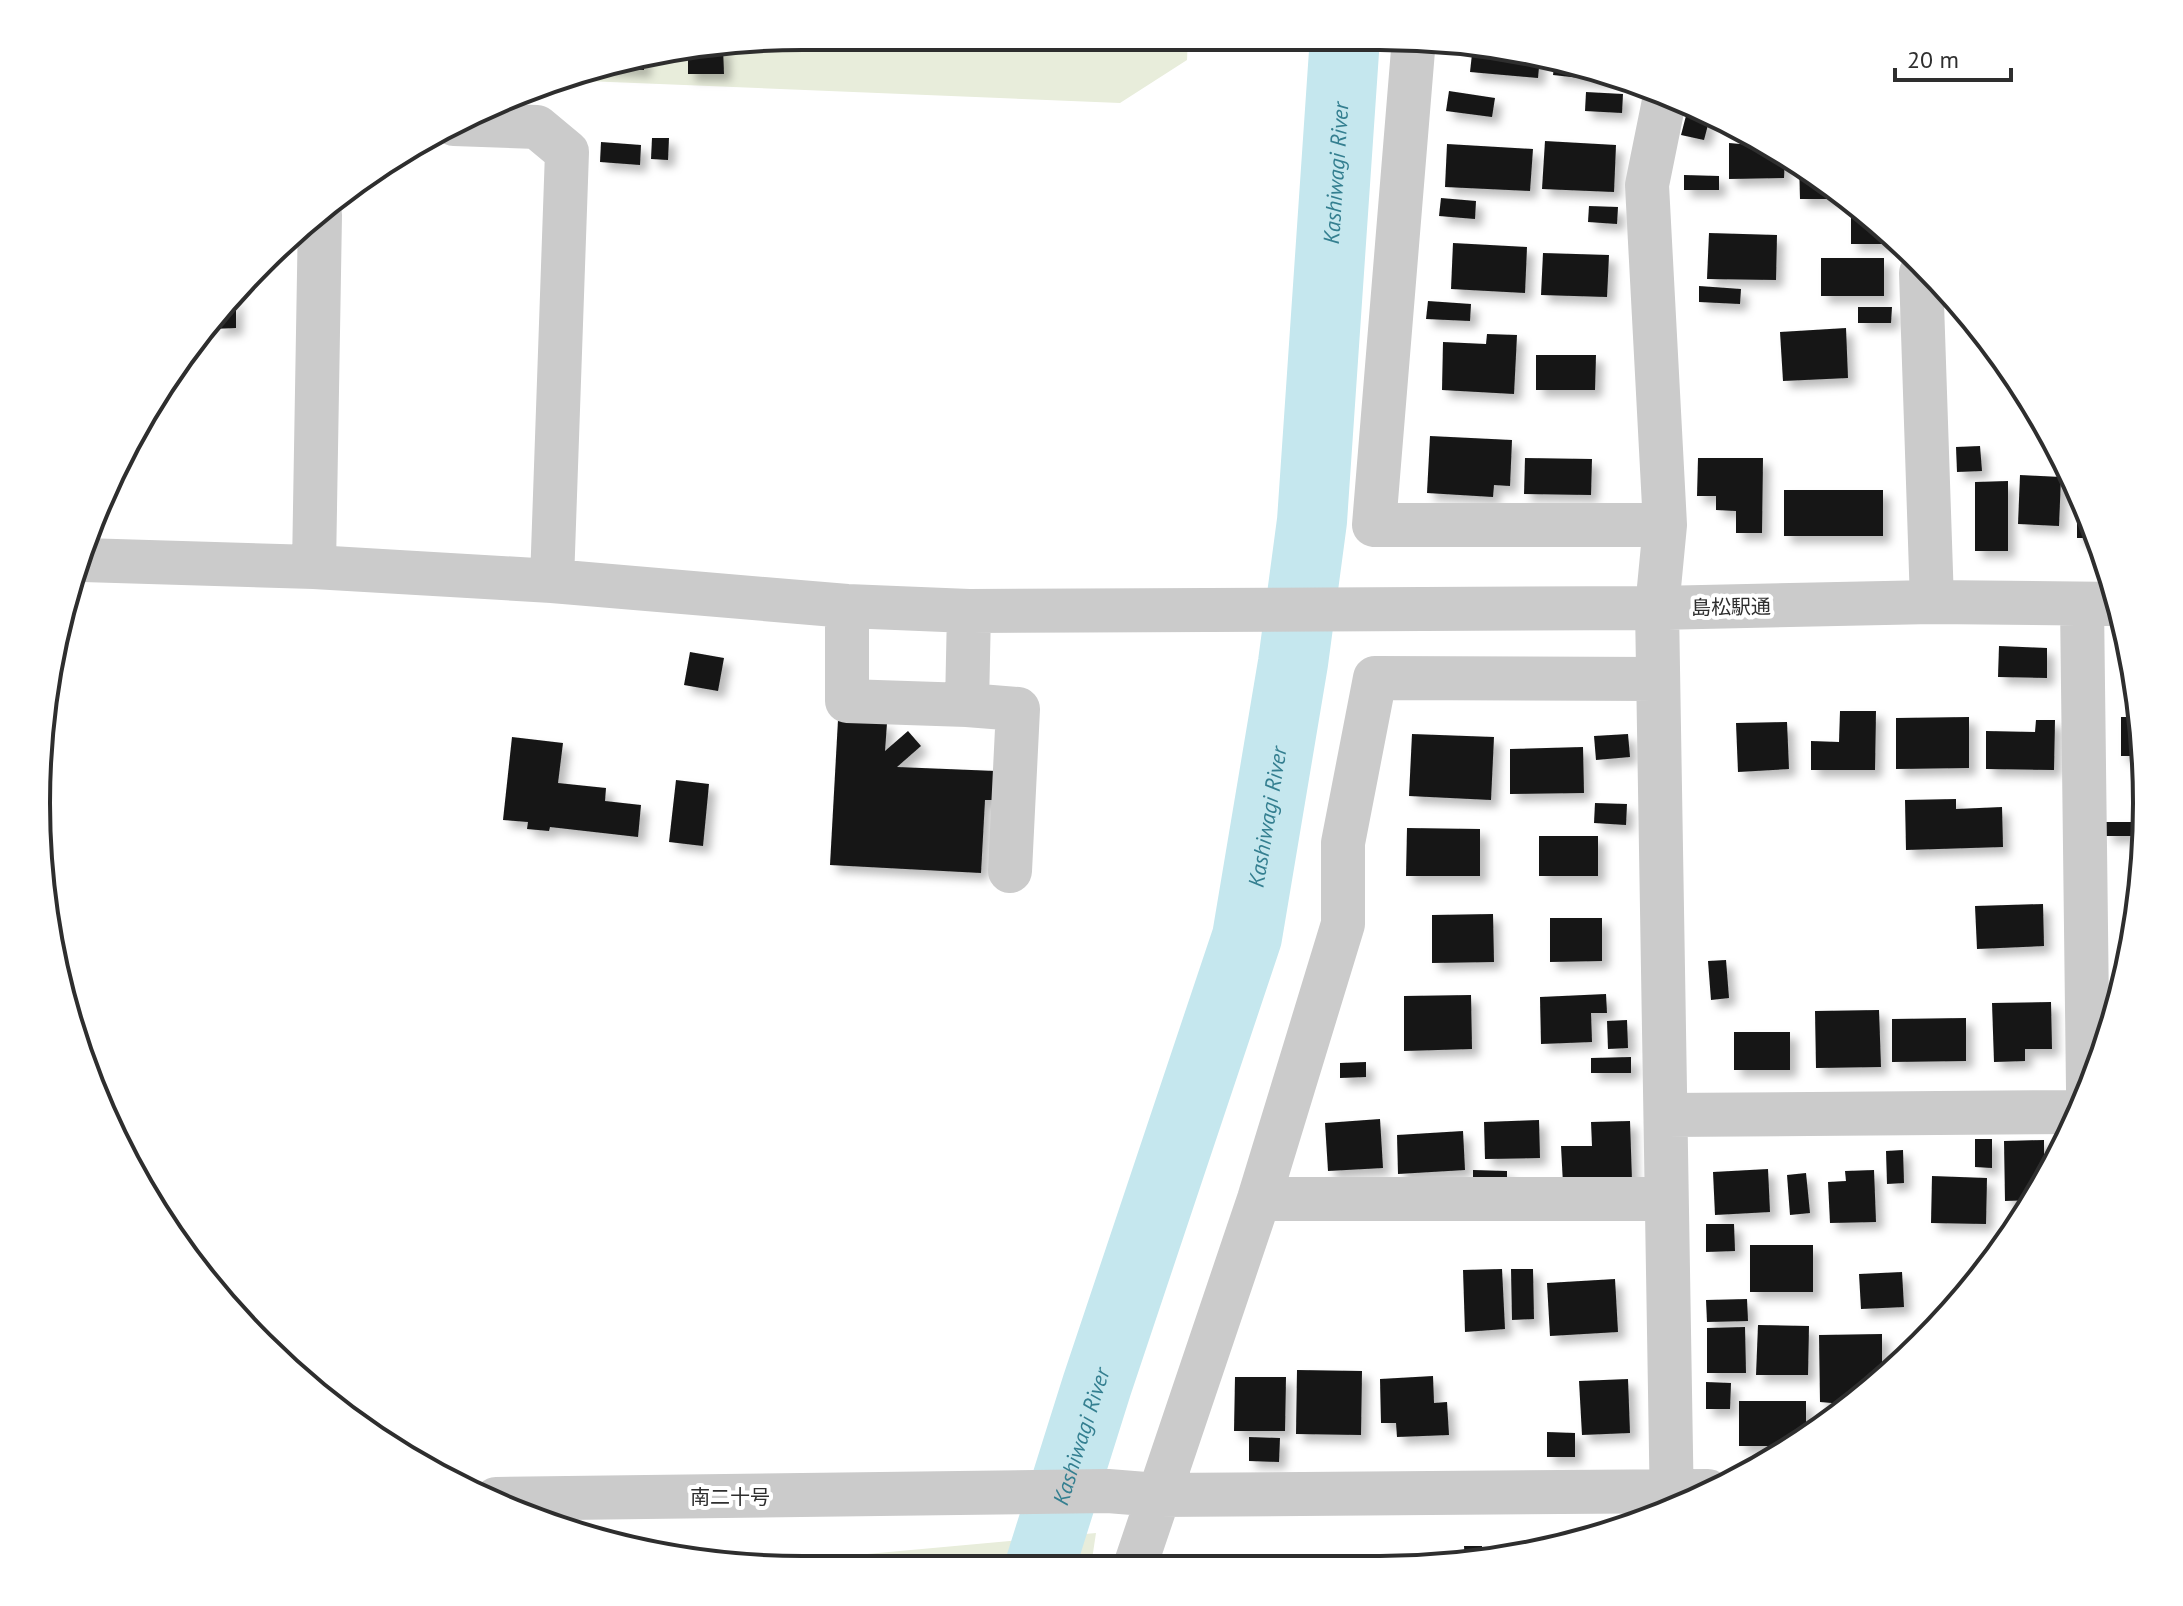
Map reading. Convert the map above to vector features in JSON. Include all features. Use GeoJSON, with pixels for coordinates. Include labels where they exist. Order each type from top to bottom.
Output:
{"type":"FeatureCollection","features":[{"type":"Feature","properties":{"kind":"street"},"geometry":{"type":"LineString","coordinates":[[1413,51],[1374,525],[1665,525]]}},
{"type":"Feature","properties":{"kind":"street"},"geometry":{"type":"LineString","coordinates":[[1663,105],[1647,185],[1665,525],[1657,608],[1666,1115],[1664,1199],[1684,1492]]}},
{"type":"Feature","properties":{"kind":"street"},"geometry":{"type":"LineString","coordinates":[[477,125],[537,127],[567,152],[552,581]]}},
{"type":"Feature","properties":{"kind":"street"},"geometry":{"type":"LineString","coordinates":[[314,567],[320,227]]}},
{"type":"Feature","properties":{"kind":"street"},"geometry":{"type":"LineString","coordinates":[[1932,602],[1933,295]]}},
{"type":"Feature","properties":{"kind":"street","name":"島松駅通"},"geometry":{"type":"LineString","coordinates":[[90,560],[314,567],[552,581],[847,606],[969,611],[1657,608],[1932,602],[2101,604]]}},
{"type":"Feature","properties":{"kind":"street"},"geometry":{"type":"LineString","coordinates":[[2089,1056],[2101,604]]}},
{"type":"Feature","properties":{"kind":"street"},"geometry":{"type":"LineString","coordinates":[[847,606],[847,701],[1018,709],[1010,871]]}},
{"type":"Feature","properties":{"kind":"street"},"geometry":{"type":"LineString","coordinates":[[967,705],[969,611]]}},
{"type":"Feature","properties":{"kind":"street"},"geometry":{"type":"LineString","coordinates":[[1138,1556],[1259,1199],[1343,924],[1343,843],[1375,678],[1658,679]]}},
{"type":"Feature","properties":{"kind":"street"},"geometry":{"type":"LineString","coordinates":[[1666,1115],[2066,1112]]}},
{"type":"Feature","properties":{"kind":"street"},"geometry":{"type":"LineString","coordinates":[[1259,1199],[1664,1199]]}},
{"type":"Feature","properties":{"kind":"street","name":"南二十号"},"geometry":{"type":"LineString","coordinates":[[515,1499],[1108,1491],[1158,1495],[1670,1498]]}},
{"type":"Feature","properties":{"kind":"green space"},"geometry":{"type":"Polygon","coordinates":[[[1187,50],[1187,60],[1120,103],[590,81],[656,64],[754,52],[1187,50]]]}},
{"type":"Feature","properties":{"kind":"green space"},"geometry":{"type":"Polygon","coordinates":[[[1096,1533],[1093,1556],[867,1554],[1096,1533]]]}},
{"type":"Feature","properties":{"kind":"building"},"geometry":{"type":"Polygon","coordinates":[[[723,55],[724,74],[688,74],[688,59],[723,55]]]}},
{"type":"Feature","properties":{"kind":"building"},"geometry":{"type":"Polygon","coordinates":[[[1472,55],[1539,67],[1538,78],[1470,72],[1472,55]]]}},
{"type":"Feature","properties":{"kind":"building"},"geometry":{"type":"Polygon","coordinates":[[[1554,71],[1583,78],[1553,75],[1554,71]]]}},
{"type":"Feature","properties":{"kind":"building"},"geometry":{"type":"Polygon","coordinates":[[[1449,91],[1495,98],[1492,117],[1446,111],[1449,91]]]}},
{"type":"Feature","properties":{"kind":"building"},"geometry":{"type":"Polygon","coordinates":[[[1586,92],[1623,94],[1622,113],[1585,111],[1586,92]]]}},
{"type":"Feature","properties":{"kind":"building"},"geometry":{"type":"Polygon","coordinates":[[[1686,115],[1708,126],[1704,140],[1681,135],[1686,115]]]}},
{"type":"Feature","properties":{"kind":"building"},"geometry":{"type":"Polygon","coordinates":[[[652,138],[669,138],[668,160],[651,159],[652,138]]]}},
{"type":"Feature","properties":{"kind":"building"},"geometry":{"type":"Polygon","coordinates":[[[1545,141],[1616,145],[1614,192],[1542,189],[1545,141]]]}},
{"type":"Feature","properties":{"kind":"building"},"geometry":{"type":"Polygon","coordinates":[[[601,142],[641,145],[640,165],[600,162],[601,142]]]}},
{"type":"Feature","properties":{"kind":"building"},"geometry":{"type":"Polygon","coordinates":[[[1729,143],[1744,144],[1784,168],[1784,178],[1729,179],[1729,143]]]}},
{"type":"Feature","properties":{"kind":"building"},"geometry":{"type":"Polygon","coordinates":[[[1447,144],[1533,149],[1530,191],[1445,187],[1447,144]]]}},
{"type":"Feature","properties":{"kind":"building"},"geometry":{"type":"Polygon","coordinates":[[[1684,175],[1719,176],[1719,190],[1684,190],[1684,175]]]}},
{"type":"Feature","properties":{"kind":"building"},"geometry":{"type":"Polygon","coordinates":[[[1799,178],[1828,199],[1800,199],[1799,178]]]}},
{"type":"Feature","properties":{"kind":"building"},"geometry":{"type":"Polygon","coordinates":[[[1441,198],[1476,201],[1475,219],[1439,216],[1441,198]]]}},
{"type":"Feature","properties":{"kind":"building"},"geometry":{"type":"Polygon","coordinates":[[[1589,206],[1618,207],[1617,224],[1588,222],[1589,206]]]}},
{"type":"Feature","properties":{"kind":"building"},"geometry":{"type":"Polygon","coordinates":[[[1851,217],[1883,244],[1851,244],[1851,217]]]}},
{"type":"Feature","properties":{"kind":"building"},"geometry":{"type":"Polygon","coordinates":[[[1709,233],[1777,235],[1776,280],[1707,279],[1709,233]]]}},
{"type":"Feature","properties":{"kind":"building"},"geometry":{"type":"Polygon","coordinates":[[[1453,243],[1527,247],[1525,293],[1451,289],[1453,243]]]}},
{"type":"Feature","properties":{"kind":"building"},"geometry":{"type":"Polygon","coordinates":[[[1543,253],[1609,255],[1607,297],[1541,295],[1543,253]]]}},
{"type":"Feature","properties":{"kind":"building"},"geometry":{"type":"Polygon","coordinates":[[[1821,258],[1884,258],[1884,296],[1821,296],[1821,258]]]}},
{"type":"Feature","properties":{"kind":"building"},"geometry":{"type":"Polygon","coordinates":[[[1699,286],[1741,289],[1740,304],[1699,302],[1699,286]]]}},
{"type":"Feature","properties":{"kind":"building"},"geometry":{"type":"Polygon","coordinates":[[[1428,301],[1471,304],[1470,321],[1426,319],[1428,301]]]}},
{"type":"Feature","properties":{"kind":"building"},"geometry":{"type":"Polygon","coordinates":[[[1858,307],[1892,307],[1891,323],[1858,323],[1858,307]]]}},
{"type":"Feature","properties":{"kind":"building"},"geometry":{"type":"Polygon","coordinates":[[[236,308],[236,328],[219,329],[236,308]]]}},
{"type":"Feature","properties":{"kind":"building"},"geometry":{"type":"Polygon","coordinates":[[[1846,328],[1848,378],[1783,381],[1780,332],[1846,328]]]}},
{"type":"Feature","properties":{"kind":"building"},"geometry":{"type":"Polygon","coordinates":[[[1487,334],[1517,335],[1514,394],[1442,390],[1443,342],[1486,344],[1487,334]]]}},
{"type":"Feature","properties":{"kind":"building"},"geometry":{"type":"Polygon","coordinates":[[[1536,355],[1596,355],[1595,390],[1536,390],[1536,355]]]}},
{"type":"Feature","properties":{"kind":"building"},"geometry":{"type":"Polygon","coordinates":[[[1430,436],[1512,440],[1510,486],[1494,485],[1493,497],[1427,493],[1430,436]]]}},
{"type":"Feature","properties":{"kind":"building"},"geometry":{"type":"Polygon","coordinates":[[[1980,446],[1982,471],[1957,472],[1956,447],[1980,446]]]}},
{"type":"Feature","properties":{"kind":"building"},"geometry":{"type":"Polygon","coordinates":[[[1525,458],[1592,459],[1591,495],[1524,494],[1525,458]]]}},
{"type":"Feature","properties":{"kind":"building"},"geometry":{"type":"Polygon","coordinates":[[[1698,458],[1763,458],[1762,533],[1736,533],[1736,511],[1716,510],[1716,496],[1697,496],[1698,458]]]}},
{"type":"Feature","properties":{"kind":"building"},"geometry":{"type":"Polygon","coordinates":[[[2020,475],[2058,477],[2061,482],[2059,526],[2018,524],[2020,475]]]}},
{"type":"Feature","properties":{"kind":"building"},"geometry":{"type":"Polygon","coordinates":[[[2008,481],[2008,551],[1975,551],[1975,482],[2008,481]]]}},
{"type":"Feature","properties":{"kind":"building"},"geometry":{"type":"Polygon","coordinates":[[[1784,490],[1883,490],[1883,536],[1784,536],[1784,490]]]}},
{"type":"Feature","properties":{"kind":"building"},"geometry":{"type":"Polygon","coordinates":[[[2077,518],[2084,538],[2077,538],[2077,518]]]}},
{"type":"Feature","properties":{"kind":"building"},"geometry":{"type":"Polygon","coordinates":[[[1999,646],[2047,648],[2047,678],[1998,677],[1999,646]]]}},
{"type":"Feature","properties":{"kind":"building"},"geometry":{"type":"Polygon","coordinates":[[[690,652],[724,658],[718,691],[684,685],[690,652]]]}},
{"type":"Feature","properties":{"kind":"building"},"geometry":{"type":"Polygon","coordinates":[[[1840,711],[1876,711],[1875,770],[1811,770],[1811,741],[1839,742],[1840,711]]]}},
{"type":"Feature","properties":{"kind":"building"},"geometry":{"type":"Polygon","coordinates":[[[1969,717],[1969,768],[1896,769],[1896,718],[1969,717]]]}},
{"type":"Feature","properties":{"kind":"building"},"geometry":{"type":"Polygon","coordinates":[[[2121,717],[2128,717],[2131,756],[2121,756],[2121,717]]]}},
{"type":"Feature","properties":{"kind":"building"},"geometry":{"type":"Polygon","coordinates":[[[838,720],[887,723],[885,751],[908,731],[921,746],[897,767],[996,771],[995,800],[985,800],[981,873],[830,865],[838,720]]]}},
{"type":"Feature","properties":{"kind":"building"},"geometry":{"type":"Polygon","coordinates":[[[2036,720],[2055,720],[2054,770],[1986,769],[1986,731],[2035,732],[2036,720]]]}},
{"type":"Feature","properties":{"kind":"building"},"geometry":{"type":"Polygon","coordinates":[[[1787,722],[1789,769],[1738,772],[1736,723],[1787,722]]]}},
{"type":"Feature","properties":{"kind":"building"},"geometry":{"type":"Polygon","coordinates":[[[1412,734],[1494,737],[1491,800],[1409,796],[1412,734]]]}},
{"type":"Feature","properties":{"kind":"building"},"geometry":{"type":"Polygon","coordinates":[[[1628,734],[1630,757],[1596,760],[1594,736],[1628,734]]]}},
{"type":"Feature","properties":{"kind":"building"},"geometry":{"type":"Polygon","coordinates":[[[512,737],[563,743],[558,783],[606,788],[605,801],[641,805],[638,837],[550,827],[549,831],[527,829],[528,822],[503,820],[512,737]]]}},
{"type":"Feature","properties":{"kind":"building"},"geometry":{"type":"Polygon","coordinates":[[[1583,747],[1584,793],[1510,794],[1510,749],[1583,747]]]}},
{"type":"Feature","properties":{"kind":"building"},"geometry":{"type":"Polygon","coordinates":[[[676,780],[709,784],[703,846],[669,842],[676,780]]]}},
{"type":"Feature","properties":{"kind":"building"},"geometry":{"type":"Polygon","coordinates":[[[1956,799],[1956,809],[2002,807],[2003,847],[1906,850],[1905,800],[1956,799]]]}},
{"type":"Feature","properties":{"kind":"building"},"geometry":{"type":"Polygon","coordinates":[[[1595,803],[1627,804],[1626,825],[1594,823],[1595,803]]]}},
{"type":"Feature","properties":{"kind":"building"},"geometry":{"type":"Polygon","coordinates":[[[2106,822],[2132,822],[2132,836],[2106,836],[2106,822]]]}},
{"type":"Feature","properties":{"kind":"building"},"geometry":{"type":"Polygon","coordinates":[[[1407,828],[1480,829],[1480,876],[1406,876],[1407,828]]]}},
{"type":"Feature","properties":{"kind":"building"},"geometry":{"type":"Polygon","coordinates":[[[1539,836],[1598,836],[1598,876],[1539,876],[1539,836]]]}},
{"type":"Feature","properties":{"kind":"building"},"geometry":{"type":"Polygon","coordinates":[[[2043,904],[2044,946],[1977,949],[1975,906],[2043,904]]]}},
{"type":"Feature","properties":{"kind":"building"},"geometry":{"type":"Polygon","coordinates":[[[1493,914],[1494,962],[1432,963],[1432,915],[1493,914]]]}},
{"type":"Feature","properties":{"kind":"building"},"geometry":{"type":"Polygon","coordinates":[[[1550,918],[1602,918],[1602,961],[1550,962],[1550,918]]]}},
{"type":"Feature","properties":{"kind":"building"},"geometry":{"type":"Polygon","coordinates":[[[1726,960],[1729,998],[1711,1000],[1708,961],[1726,960]]]}},
{"type":"Feature","properties":{"kind":"building"},"geometry":{"type":"Polygon","coordinates":[[[1606,994],[1607,1013],[1591,1013],[1592,1042],[1541,1044],[1540,997],[1606,994]]]}},
{"type":"Feature","properties":{"kind":"building"},"geometry":{"type":"Polygon","coordinates":[[[1471,995],[1472,1049],[1404,1051],[1404,996],[1471,995]]]}},
{"type":"Feature","properties":{"kind":"building"},"geometry":{"type":"Polygon","coordinates":[[[2051,1002],[2052,1049],[2025,1049],[2025,1061],[1994,1062],[1992,1003],[2051,1002]]]}},
{"type":"Feature","properties":{"kind":"building"},"geometry":{"type":"Polygon","coordinates":[[[1879,1010],[1881,1067],[1816,1068],[1815,1011],[1879,1010]]]}},
{"type":"Feature","properties":{"kind":"building"},"geometry":{"type":"Polygon","coordinates":[[[1966,1018],[1966,1061],[1892,1062],[1892,1019],[1966,1018]]]}},
{"type":"Feature","properties":{"kind":"building"},"geometry":{"type":"Polygon","coordinates":[[[1627,1020],[1628,1048],[1608,1049],[1607,1021],[1627,1020]]]}},
{"type":"Feature","properties":{"kind":"building"},"geometry":{"type":"Polygon","coordinates":[[[1734,1032],[1790,1032],[1790,1070],[1734,1070],[1734,1032]]]}},
{"type":"Feature","properties":{"kind":"building"},"geometry":{"type":"Polygon","coordinates":[[[1631,1057],[1631,1073],[1591,1073],[1591,1058],[1631,1057]]]}},
{"type":"Feature","properties":{"kind":"building"},"geometry":{"type":"Polygon","coordinates":[[[1366,1062],[1366,1077],[1340,1078],[1340,1063],[1366,1062]]]}},
{"type":"Feature","properties":{"kind":"building"},"geometry":{"type":"Polygon","coordinates":[[[1380,1119],[1383,1168],[1328,1171],[1325,1123],[1380,1119]]]}},
{"type":"Feature","properties":{"kind":"building"},"geometry":{"type":"Polygon","coordinates":[[[1539,1120],[1540,1158],[1485,1159],[1484,1122],[1539,1120]]]}},
{"type":"Feature","properties":{"kind":"building"},"geometry":{"type":"Polygon","coordinates":[[[1630,1121],[1632,1181],[1563,1184],[1561,1146],[1592,1146],[1591,1122],[1630,1121]]]}},
{"type":"Feature","properties":{"kind":"building"},"geometry":{"type":"Polygon","coordinates":[[[1463,1131],[1465,1170],[1398,1174],[1397,1135],[1463,1131]]]}},
{"type":"Feature","properties":{"kind":"building"},"geometry":{"type":"Polygon","coordinates":[[[1975,1139],[1992,1139],[1992,1168],[1975,1167],[1975,1139]]]}},
{"type":"Feature","properties":{"kind":"building"},"geometry":{"type":"Polygon","coordinates":[[[2044,1140],[2044,1157],[2019,1201],[2005,1201],[2004,1141],[2044,1140]]]}},
{"type":"Feature","properties":{"kind":"building"},"geometry":{"type":"Polygon","coordinates":[[[1903,1150],[1904,1183],[1887,1184],[1886,1151],[1903,1150]]]}},
{"type":"Feature","properties":{"kind":"building"},"geometry":{"type":"Polygon","coordinates":[[[1768,1169],[1770,1212],[1715,1215],[1713,1172],[1768,1169]]]}},
{"type":"Feature","properties":{"kind":"building"},"geometry":{"type":"Polygon","coordinates":[[[1473,1170],[1507,1171],[1507,1189],[1473,1188],[1473,1170]]]}},
{"type":"Feature","properties":{"kind":"building"},"geometry":{"type":"Polygon","coordinates":[[[1874,1170],[1876,1222],[1830,1223],[1828,1182],[1846,1181],[1845,1171],[1874,1170]]]}},
{"type":"Feature","properties":{"kind":"building"},"geometry":{"type":"Polygon","coordinates":[[[1806,1173],[1810,1213],[1790,1215],[1787,1175],[1806,1173]]]}},
{"type":"Feature","properties":{"kind":"building"},"geometry":{"type":"Polygon","coordinates":[[[1932,1176],[1987,1178],[1986,1224],[1931,1223],[1932,1176]]]}},
{"type":"Feature","properties":{"kind":"building"},"geometry":{"type":"Polygon","coordinates":[[[1706,1224],[1734,1224],[1735,1251],[1706,1252],[1706,1224]]]}},
{"type":"Feature","properties":{"kind":"building"},"geometry":{"type":"Polygon","coordinates":[[[1750,1245],[1813,1245],[1813,1292],[1750,1292],[1750,1245]]]}},
{"type":"Feature","properties":{"kind":"building"},"geometry":{"type":"Polygon","coordinates":[[[1502,1269],[1505,1329],[1465,1332],[1463,1270],[1502,1269]]]}},
{"type":"Feature","properties":{"kind":"building"},"geometry":{"type":"Polygon","coordinates":[[[1511,1269],[1533,1269],[1534,1319],[1512,1320],[1511,1269]]]}},
{"type":"Feature","properties":{"kind":"building"},"geometry":{"type":"Polygon","coordinates":[[[1902,1272],[1904,1307],[1861,1309],[1859,1274],[1902,1272]]]}},
{"type":"Feature","properties":{"kind":"building"},"geometry":{"type":"Polygon","coordinates":[[[1615,1279],[1618,1332],[1550,1336],[1547,1283],[1615,1279]]]}},
{"type":"Feature","properties":{"kind":"building"},"geometry":{"type":"Polygon","coordinates":[[[1747,1299],[1748,1321],[1707,1322],[1706,1300],[1747,1299]]]}},
{"type":"Feature","properties":{"kind":"building"},"geometry":{"type":"Polygon","coordinates":[[[1758,1325],[1809,1326],[1808,1375],[1756,1375],[1758,1325]]]}},
{"type":"Feature","properties":{"kind":"building"},"geometry":{"type":"Polygon","coordinates":[[[1745,1327],[1746,1373],[1707,1373],[1707,1328],[1745,1327]]]}},
{"type":"Feature","properties":{"kind":"building"},"geometry":{"type":"Polygon","coordinates":[[[1882,1334],[1882,1363],[1832,1404],[1820,1402],[1819,1335],[1882,1334]]]}},
{"type":"Feature","properties":{"kind":"building"},"geometry":{"type":"Polygon","coordinates":[[[1297,1370],[1362,1371],[1361,1435],[1296,1434],[1297,1370]]]}},
{"type":"Feature","properties":{"kind":"building"},"geometry":{"type":"Polygon","coordinates":[[[1433,1376],[1434,1403],[1447,1402],[1449,1435],[1397,1437],[1396,1423],[1381,1423],[1380,1379],[1433,1376]]]}},
{"type":"Feature","properties":{"kind":"building"},"geometry":{"type":"Polygon","coordinates":[[[1235,1377],[1286,1377],[1285,1431],[1234,1431],[1235,1377]]]}},
{"type":"Feature","properties":{"kind":"building"},"geometry":{"type":"Polygon","coordinates":[[[1628,1379],[1630,1433],[1582,1435],[1579,1381],[1628,1379]]]}},
{"type":"Feature","properties":{"kind":"building"},"geometry":{"type":"Polygon","coordinates":[[[1706,1382],[1731,1383],[1730,1409],[1706,1409],[1706,1382]]]}},
{"type":"Feature","properties":{"kind":"building"},"geometry":{"type":"Polygon","coordinates":[[[1739,1401],[1806,1401],[1806,1423],[1798,1429],[1771,1446],[1739,1446],[1739,1401]]]}},
{"type":"Feature","properties":{"kind":"building"},"geometry":{"type":"Polygon","coordinates":[[[1547,1432],[1575,1433],[1575,1457],[1547,1457],[1547,1432]]]}},
{"type":"Feature","properties":{"kind":"building"},"geometry":{"type":"Polygon","coordinates":[[[1249,1437],[1280,1438],[1279,1462],[1249,1461],[1249,1437]]]}},
{"type":"Feature","properties":{"kind":"building"},"geometry":{"type":"Polygon","coordinates":[[[1464,1546],[1482,1546],[1482,1549],[1464,1551],[1464,1546]]]}},
{"type":"Feature","properties":{"kind":"waterway","name":"Kashiwagi River"},"geometry":{"type":"LineString","coordinates":[[1043,1556],[1247,937],[1293,663],[1312,521],[1344,50]]}}]}
